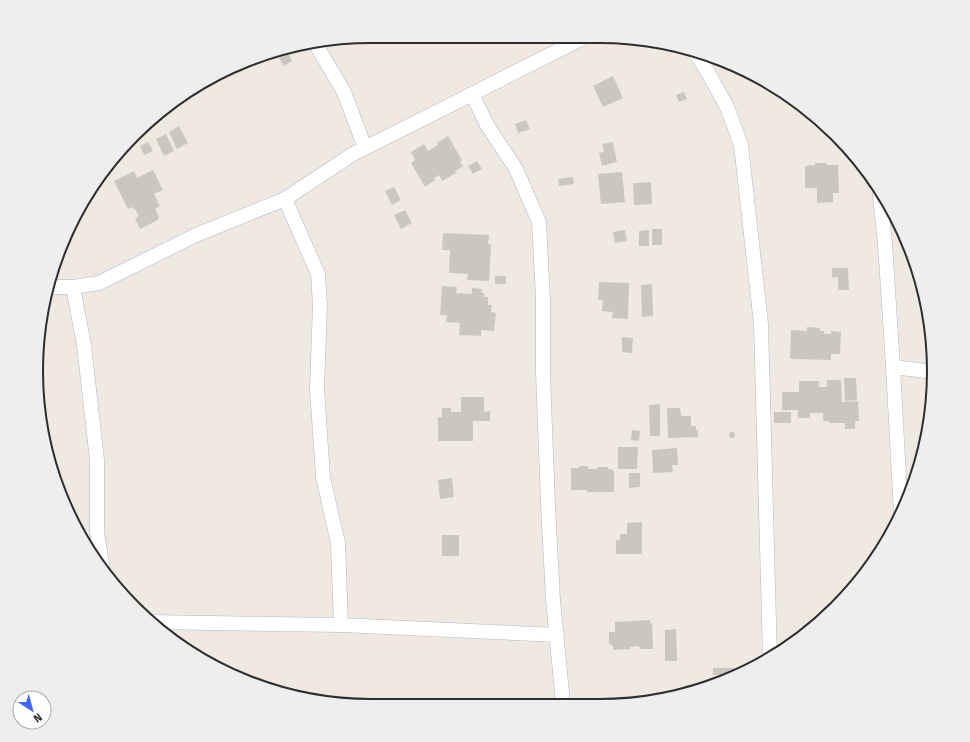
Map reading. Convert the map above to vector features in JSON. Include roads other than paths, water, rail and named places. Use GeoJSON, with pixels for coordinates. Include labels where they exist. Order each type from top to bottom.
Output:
{"type":"FeatureCollection","features":[{"type":"Feature","properties":{"kind":"street"},"geometry":{"type":"LineString","coordinates":[[54,287],[100,283],[196,235],[285,199],[353,154],[573,43]]}},
{"type":"Feature","properties":{"kind":"street"},"geometry":{"type":"LineString","coordinates":[[318,47],[344,92],[365,148]]}},
{"type":"Feature","properties":{"kind":"street"},"geometry":{"type":"LineString","coordinates":[[699,58],[727,107],[741,145],[761,324],[770,651]]}},
{"type":"Feature","properties":{"kind":"street"},"geometry":{"type":"LineString","coordinates":[[472,94],[487,125],[516,170],[539,222],[543,298],[543,373],[548,506],[553,600],[563,699]]}},
{"type":"Feature","properties":{"kind":"street"},"geometry":{"type":"LineString","coordinates":[[285,199],[318,274],[320,306],[317,389],[323,477],[338,542],[341,625]]}},
{"type":"Feature","properties":{"kind":"street"},"geometry":{"type":"LineString","coordinates":[[880,203],[893,367],[900,501]]}},
{"type":"Feature","properties":{"kind":"street"},"geometry":{"type":"LineString","coordinates":[[73,286],[84,345],[97,460],[97,532],[101,557]]}},
{"type":"Feature","properties":{"kind":"street"},"geometry":{"type":"LineString","coordinates":[[893,367],[927,371]]}},
{"type":"Feature","properties":{"kind":"street"},"geometry":{"type":"LineString","coordinates":[[160,622],[341,625],[557,636]]}}]}
